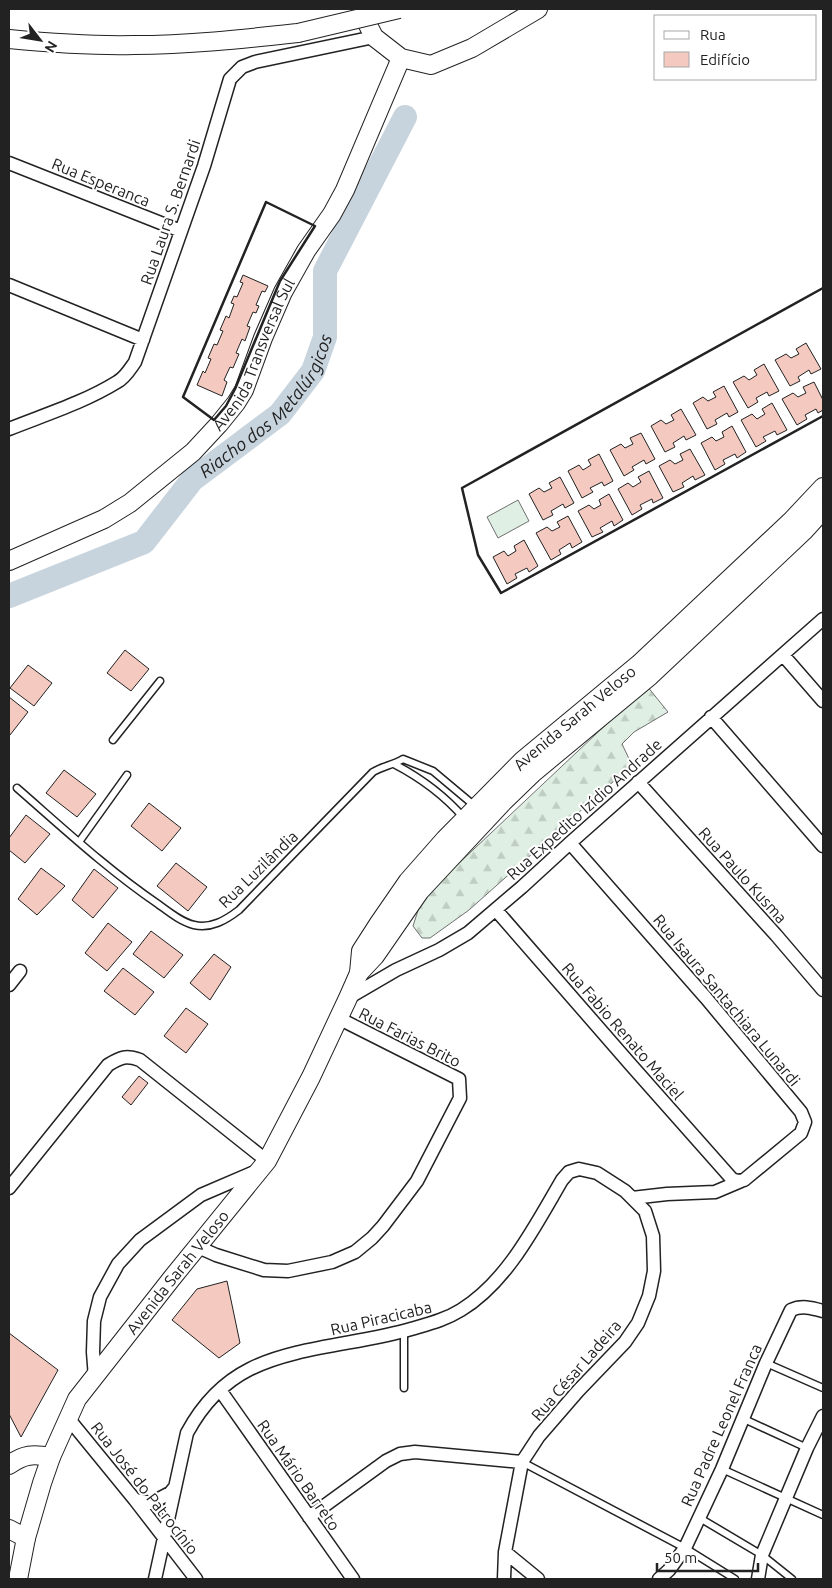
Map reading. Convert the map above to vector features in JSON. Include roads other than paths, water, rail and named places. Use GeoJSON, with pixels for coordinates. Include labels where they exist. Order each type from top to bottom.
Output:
{"type":"FeatureCollection","features":[{"type":"Feature","properties":{"kind":"main road"},"geometry":{"type":"LineString","coordinates":[[361,9],[374,36],[401,58],[431,65],[472,48],[538,9]]}},
{"type":"Feature","properties":{"kind":"main road"},"geometry":{"type":"LineString","coordinates":[[9,40],[90,45],[224,41],[298,33],[399,9]]}},
{"type":"Feature","properties":{"kind":"main road","name":"Avenida Transversal Sul"},"geometry":{"type":"LineString","coordinates":[[9,561],[104,520],[130,503],[193,452],[236,403],[244,390],[282,292],[306,251],[332,214],[345,190],[401,58]]}},
{"type":"Feature","properties":{"kind":"main road","name":"Avenida Sarah Veloso"},"geometry":{"type":"LineString","coordinates":[[476,819],[522,761],[639,664],[792,520],[823,487]]}},
{"type":"Feature","properties":{"kind":"main road","name":"Avenida Sarah Veloso"},"geometry":{"type":"LineString","coordinates":[[18,1579],[26,1538],[51,1457],[78,1399],[172,1278],[264,1165],[311,1077],[348,998],[359,972],[361,951],[408,881],[445,839],[476,819],[650,676],[804,531],[823,510]]}},
{"type":"Feature","properties":{"kind":"main road"},"geometry":{"type":"LineString","coordinates":[[9,1464],[36,1454],[51,1457]]}},
{"type":"Feature","properties":{"kind":"main road"},"geometry":{"type":"LineString","coordinates":[[9,1529],[26,1538]]}},
{"type":"Feature","properties":{"kind":"street","name":"Rua Laura S. Bernardi"},"geometry":{"type":"LineString","coordinates":[[9,429],[83,399],[118,382],[127,374],[135,362],[204,166],[221,114],[225,93],[230,79],[236,72],[256,62],[374,36]]}},
{"type":"Feature","properties":{"kind":"street","name":"Rua Esperanca"},"geometry":{"type":"LineString","coordinates":[[9,162],[181,231]]}},
{"type":"Feature","properties":{"kind":"street"},"geometry":{"type":"LineString","coordinates":[[9,286],[143,340]]}},
{"type":"Feature","properties":{"kind":"street","name":"Rua Expedito Izídio Andrade"},"geometry":{"type":"LineString","coordinates":[[348,998],[396,970],[439,950],[468,932],[496,910],[823,618]]}},
{"type":"Feature","properties":{"kind":"street"},"geometry":{"type":"LineString","coordinates":[[783,655],[823,701]]}},
{"type":"Feature","properties":{"kind":"street"},"geometry":{"type":"LineString","coordinates":[[711,717],[823,846]]}},
{"type":"Feature","properties":{"kind":"street","name":"Rua Paulo Kusma"},"geometry":{"type":"LineString","coordinates":[[638,782],[823,990]]}},
{"type":"Feature","properties":{"kind":"street","name":"Rua Isaura Santachiara Lunardi"},"geometry":{"type":"LineString","coordinates":[[570,842],[699,991],[804,1118],[804,1127],[801,1132],[752,1175],[741,1182]]}},
{"type":"Feature","properties":{"kind":"street","name":"Rua Fabio Renato Maciel"},"geometry":{"type":"LineString","coordinates":[[496,910],[726,1173],[732,1179],[741,1182]]}},
{"type":"Feature","properties":{"kind":"street"},"geometry":{"type":"LineString","coordinates":[[9,985],[20,971]]}},
{"type":"Feature","properties":{"kind":"street","name":"Rua Farias Brito"},"geometry":{"type":"LineString","coordinates":[[198,1247],[216,1255],[264,1270],[288,1272],[332,1262],[355,1252],[372,1238],[417,1181],[460,1098],[459,1079],[338,1018]]}},
{"type":"Feature","properties":{"kind":"street"},"geometry":{"type":"LineString","coordinates":[[9,1188],[108,1065],[117,1059],[128,1056],[140,1060],[264,1165],[202,1195],[140,1240],[118,1264],[100,1297],[94,1321],[93,1352],[95,1378]]}},
{"type":"Feature","properties":{"kind":"street","name":"Rua Piracicaba"},"geometry":{"type":"LineString","coordinates":[[155,1579],[186,1433],[198,1414],[220,1390],[248,1370],[268,1361],[404,1331],[441,1321],[461,1310],[477,1298],[495,1280],[523,1246],[562,1180],[569,1172],[579,1169],[597,1173]]}},
{"type":"Feature","properties":{"kind":"street","name":"Rua César Ladeira"},"geometry":{"type":"LineString","coordinates":[[504,1579],[505,1552],[522,1462],[539,1436],[578,1391],[625,1342],[638,1323],[649,1296],[654,1271],[653,1236],[645,1211],[625,1191],[597,1173]]}},
{"type":"Feature","properties":{"kind":"street"},"geometry":{"type":"LineString","coordinates":[[632,1198],[715,1192],[741,1182]]}},
{"type":"Feature","properties":{"kind":"street","name":"Rua Padre Leonel Franca"},"geometry":{"type":"LineString","coordinates":[[659,1579],[669,1570],[685,1548],[722,1469],[766,1363],[791,1310],[798,1307],[808,1307],[823,1311]]}},
{"type":"Feature","properties":{"kind":"street","name":"Rua Mário Barreto"},"geometry":{"type":"LineString","coordinates":[[220,1390],[353,1579]]}},
{"type":"Feature","properties":{"kind":"street","name":"Rua José do Patrocínio"},"geometry":{"type":"LineString","coordinates":[[68,1418],[196,1579]]}},
{"type":"Feature","properties":{"kind":"street"},"geometry":{"type":"LineString","coordinates":[[758,1579],[762,1555],[785,1498],[807,1448],[822,1422]]}},
{"type":"Feature","properties":{"kind":"street"},"geometry":{"type":"LineString","coordinates":[[309,1518],[386,1461],[400,1454],[415,1452],[522,1462]]}},
{"type":"Feature","properties":{"kind":"street"},"geometry":{"type":"LineString","coordinates":[[135,1500],[151,1503],[170,1493],[175,1487]]}},
{"type":"Feature","properties":{"kind":"street"},"geometry":{"type":"LineString","coordinates":[[505,1552],[538,1579]]}},
{"type":"Feature","properties":{"kind":"lane"},"geometry":{"type":"LineString","coordinates":[[113,740],[160,681]]}},
{"type":"Feature","properties":{"kind":"lane","name":"Rua Luzilândia"},"geometry":{"type":"LineString","coordinates":[[17,788],[79,842],[147,896],[185,922],[196,926],[211,926],[227,920],[239,910],[373,772],[384,766],[394,764],[403,759],[433,771],[476,819]]}},
{"type":"Feature","properties":{"kind":"lane"},"geometry":{"type":"LineString","coordinates":[[394,764],[476,819]]}},
{"type":"Feature","properties":{"kind":"lane"},"geometry":{"type":"LineString","coordinates":[[79,842],[127,775]]}},
{"type":"Feature","properties":{"kind":"lane"},"geometry":{"type":"LineString","coordinates":[[404,1331],[404,1388]]}},
{"type":"Feature","properties":{"kind":"lane"},"geometry":{"type":"LineString","coordinates":[[766,1363],[823,1388]]}},
{"type":"Feature","properties":{"kind":"lane"},"geometry":{"type":"LineString","coordinates":[[744,1418],[807,1448]]}},
{"type":"Feature","properties":{"kind":"lane"},"geometry":{"type":"LineString","coordinates":[[522,1462],[685,1548],[735,1579]]}},
{"type":"Feature","properties":{"kind":"lane"},"geometry":{"type":"LineString","coordinates":[[722,1469],[823,1515]]}},
{"type":"Feature","properties":{"kind":"lane"},"geometry":{"type":"LineString","coordinates":[[698,1517],[762,1555],[792,1579]]}},
{"type":"Feature","properties":{"kind":"waterway","name":"Riacho dos Metalúrgicos"},"geometry":{"type":"LineString","coordinates":[[9,596],[144,542],[192,480],[280,414],[313,371],[325,337],[325,271],[405,117]]}}]}
